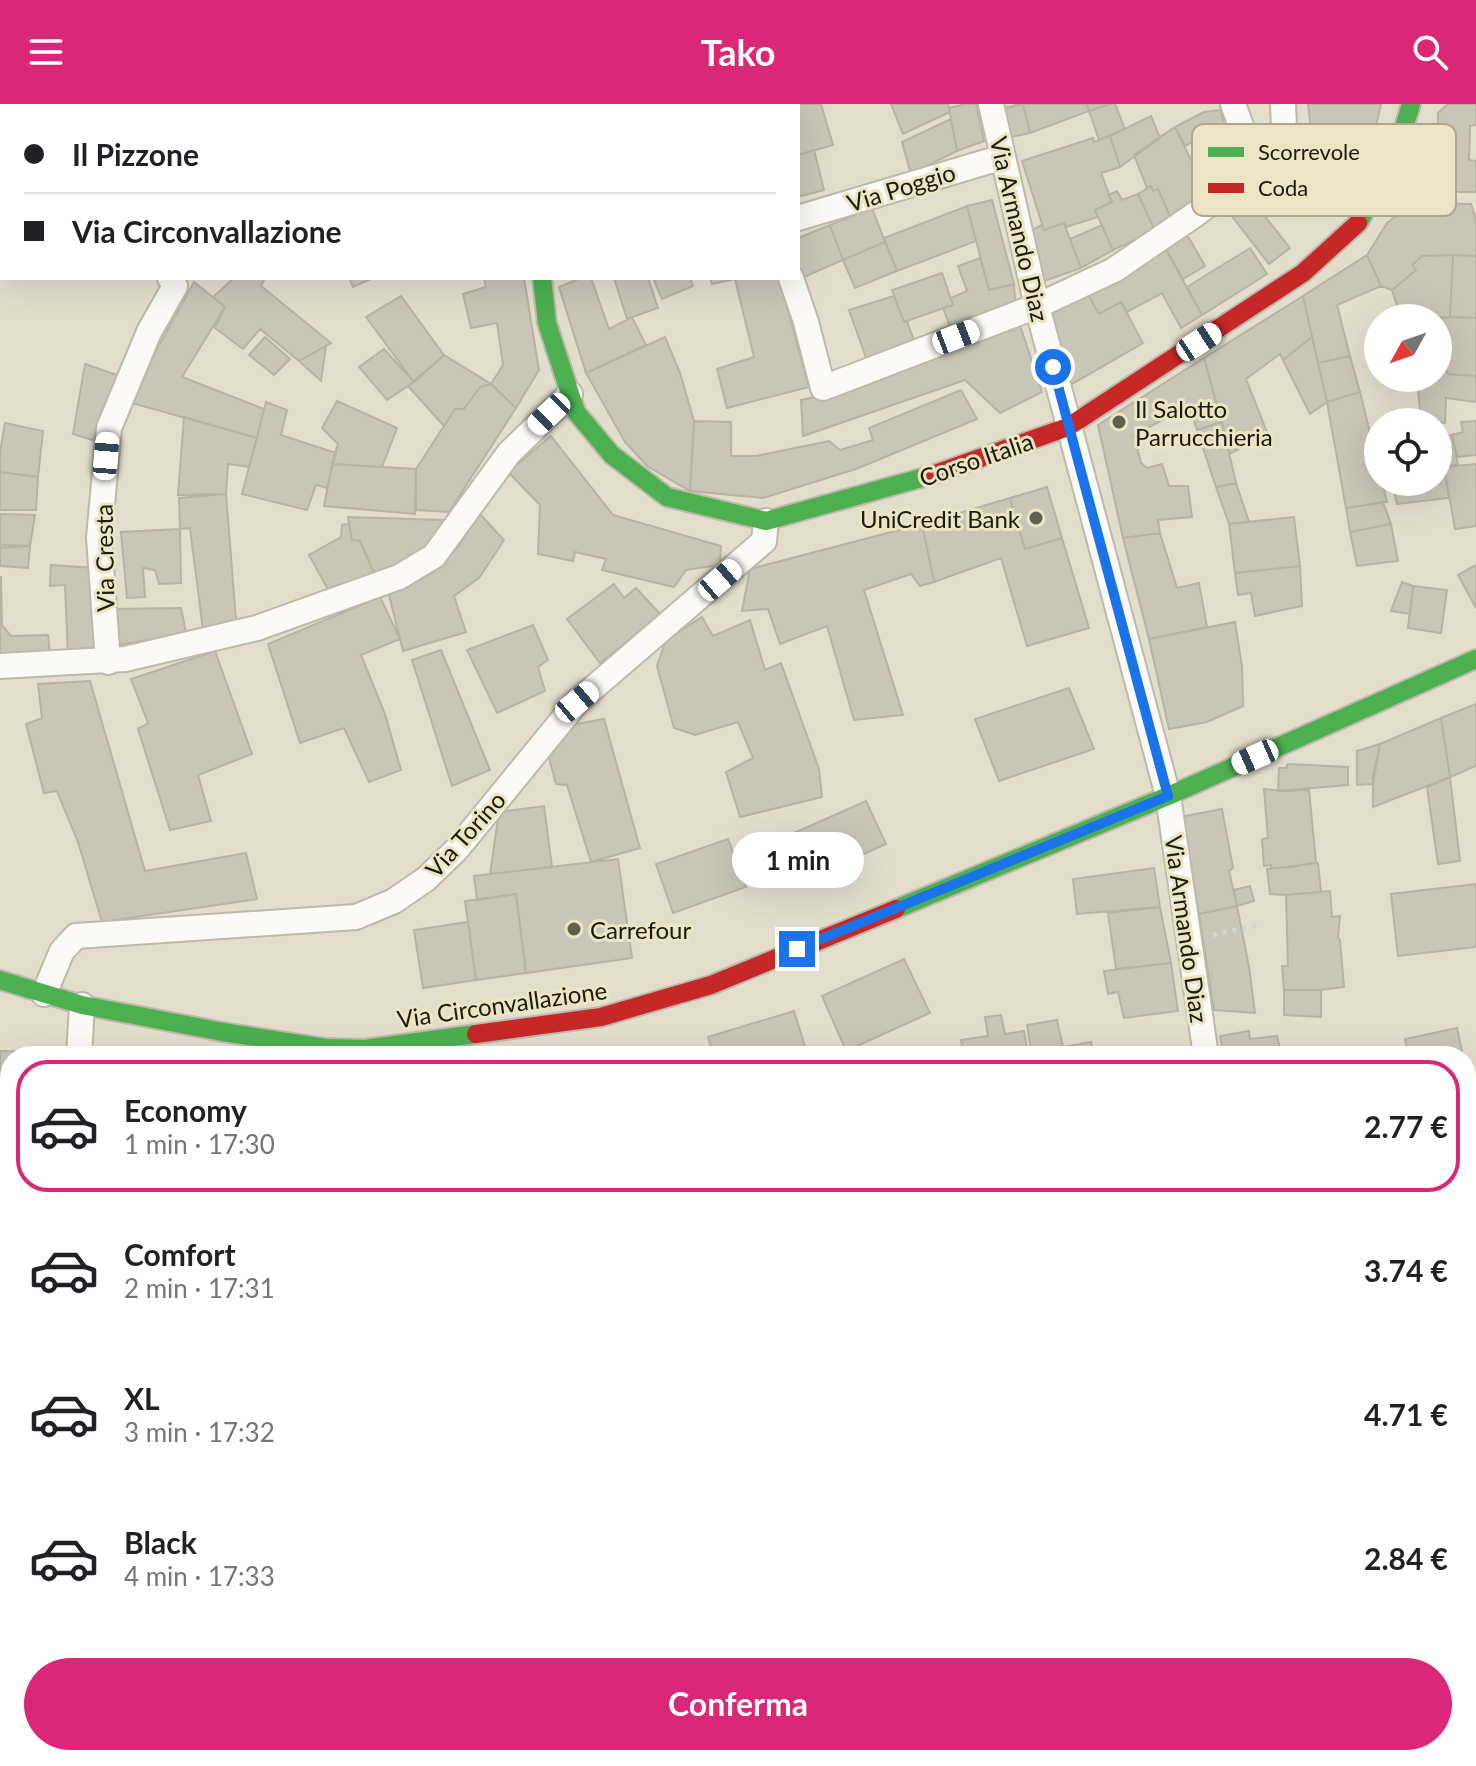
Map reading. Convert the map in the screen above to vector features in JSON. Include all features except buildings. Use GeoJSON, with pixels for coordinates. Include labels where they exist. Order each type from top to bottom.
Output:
{"type":"FeatureCollection","features":[{"type":"Feature","properties":{"kind":"main road","name":"Corso Italia"},"geometry":{"type":"LineString","coordinates":[[1405,124],[1411,104]]}},
{"type":"Feature","properties":{"kind":"main road","name":"Corso Italia"},"geometry":{"type":"LineString","coordinates":[[542,280],[547,323],[576,412],[612,455],[667,497],[766,521],[921,479],[1068,427],[1303,273],[1363,216]]}},
{"type":"Feature","properties":{"kind":"main road","name":"Via Circonvallazione"},"geometry":{"type":"LineString","coordinates":[[405,1046],[601,1017],[711,985],[1168,796],[1476,659]]}},
{"type":"Feature","properties":{"kind":"main road","name":"Via Circonvallazione"},"geometry":{"type":"LineString","coordinates":[[0,980],[82,1005],[312,1046]]}},
{"type":"Feature","properties":{"kind":"street","name":"Via Armando Diaz"},"geometry":{"type":"LineString","coordinates":[[991,104],[1037,306],[1168,796],[1205,1046]]}},
{"type":"Feature","properties":{"kind":"street"},"geometry":{"type":"LineString","coordinates":[[1233,104],[1240,124]]}},
{"type":"Feature","properties":{"kind":"street"},"geometry":{"type":"LineString","coordinates":[[1283,104],[1284,124]]}},
{"type":"Feature","properties":{"kind":"street","name":"Via Poggio"},"geometry":{"type":"LineString","coordinates":[[800,217],[1003,157]]}},
{"type":"Feature","properties":{"kind":"street"},"geometry":{"type":"LineString","coordinates":[[792,280],[823,388],[1037,306],[1114,270],[1193,216]]}},
{"type":"Feature","properties":{"kind":"street","name":"Via Cresta"},"geometry":{"type":"LineString","coordinates":[[108,662],[99,538],[109,428],[149,332],[175,286],[171,280]]}},
{"type":"Feature","properties":{"kind":"street"},"geometry":{"type":"LineString","coordinates":[[0,666],[125,659],[257,628],[399,577],[434,556],[509,453],[570,394]]}},
{"type":"Feature","properties":{"kind":"street","name":"Via Torino"},"geometry":{"type":"LineString","coordinates":[[44,994],[62,951],[76,936],[356,917],[394,901],[426,879],[457,849],[577,702],[764,541],[766,521]]}},
{"type":"Feature","properties":{"kind":"street"},"geometry":{"type":"LineString","coordinates":[[80,1046],[82,1005]]}},
{"type":"Feature","properties":{"kind":"path"},"geometry":{"type":"LineString","coordinates":[[1189,940],[1258,925]]}},
{"type":"Feature","properties":{"kind":"traffic: fast"},"geometry":{"type":"LineString","coordinates":[[1405,124],[1411,104]]}},
{"type":"Feature","properties":{"kind":"traffic: fast"},"geometry":{"type":"LineString","coordinates":[[1358,223],[1362,216]]}},
{"type":"Feature","properties":{"kind":"traffic: fast"},"geometry":{"type":"LineString","coordinates":[[542,280],[547,323],[576,412],[612,455],[667,497],[766,521],[932,475]]}},
{"type":"Feature","properties":{"kind":"traffic: fast"},"geometry":{"type":"LineString","coordinates":[[896,909],[1168,796],[1476,659]]}},
{"type":"Feature","properties":{"kind":"traffic: fast"},"geometry":{"type":"LineString","coordinates":[[0,980],[82,1005],[312,1046]]}},
{"type":"Feature","properties":{"kind":"traffic: fast"},"geometry":{"type":"LineString","coordinates":[[387,1046],[476,1034]]}},
{"type":"Feature","properties":{"kind":"traffic: jam"},"geometry":{"type":"LineString","coordinates":[[932,475],[1068,427],[1303,273],[1358,223]]}},
{"type":"Feature","properties":{"kind":"traffic: jam"},"geometry":{"type":"LineString","coordinates":[[476,1034],[601,1017],[711,985],[896,909]]}},
{"type":"Feature","properties":{"kind":"place","name":"Il Salotto Parrucchieria"},"geometry":{"type":"Point","coordinates":[1119,422]}},
{"type":"Feature","properties":{"kind":"place","name":"UniCredit Bank"},"geometry":{"type":"Point","coordinates":[1036,518]}},
{"type":"Feature","properties":{"kind":"place","name":"Carrefour"},"geometry":{"type":"Point","coordinates":[574,929]}},
{"type":"Feature","properties":{"kind":"route"},"geometry":{"type":"LineString","coordinates":[[797,949],[1168,796],[1053,367]]}}]}
